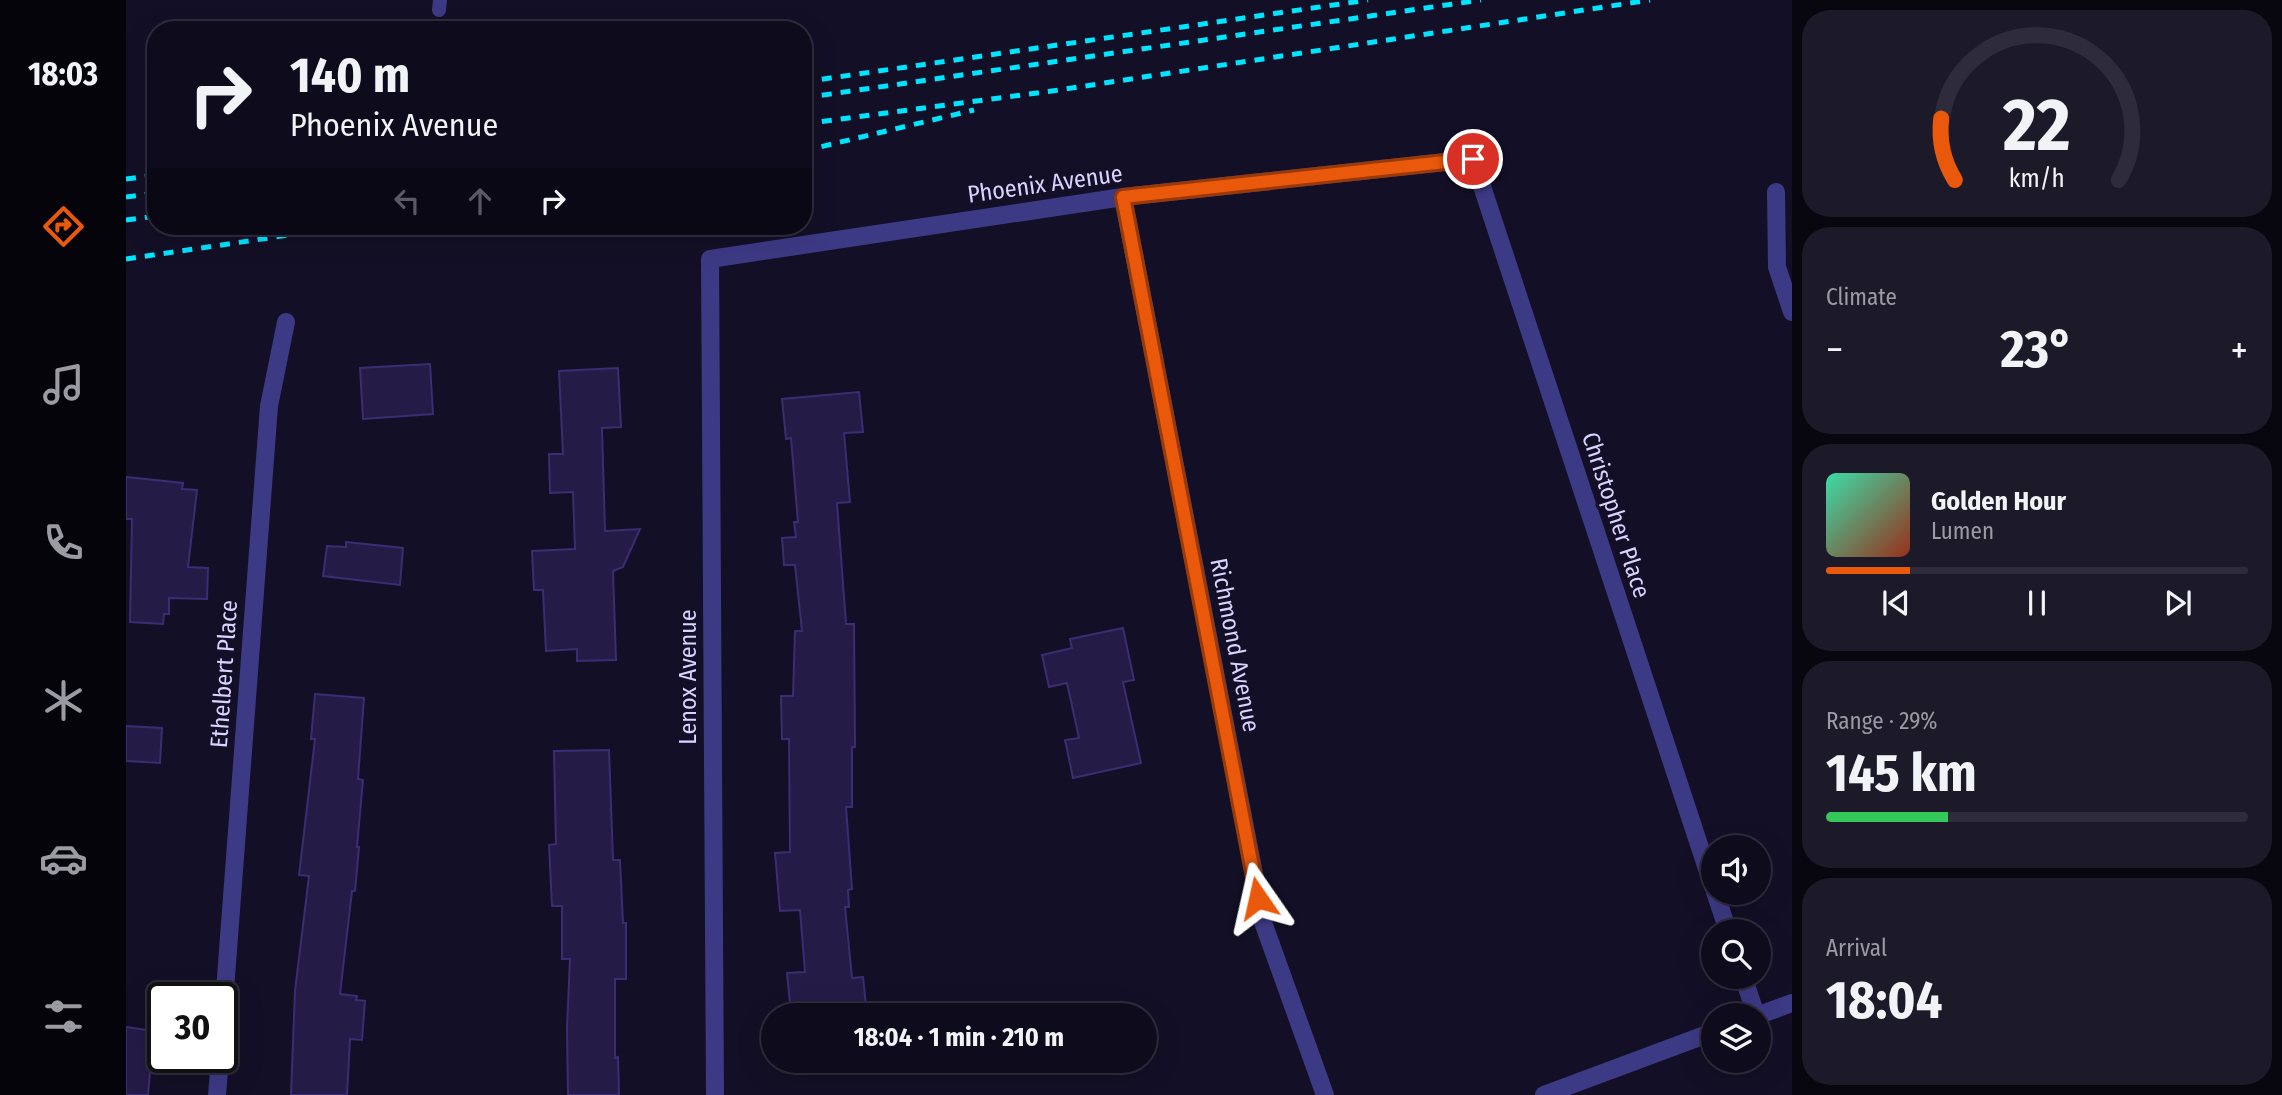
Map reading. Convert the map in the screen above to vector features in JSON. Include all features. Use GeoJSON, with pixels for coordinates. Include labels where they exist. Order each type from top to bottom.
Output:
{"type":"FeatureCollection","features":[{"type":"Feature","properties":{"kind":"street","name":"Phoenix Avenue"},"geometry":{"type":"LineString","coordinates":[[710,259],[1123,197],[1473,159]]}},
{"type":"Feature","properties":{"kind":"street","name":"Christopher Place"},"geometry":{"type":"LineString","coordinates":[[1473,159],[1701,851]]}},
{"type":"Feature","properties":{"kind":"street"},"geometry":{"type":"LineString","coordinates":[[1776,192],[1777,267],[1792,312]]}},
{"type":"Feature","properties":{"kind":"street","name":"Richmond Avenue"},"geometry":{"type":"LineString","coordinates":[[1123,197],[1264,925],[1325,1095]]}},
{"type":"Feature","properties":{"kind":"street","name":"Lenox Avenue"},"geometry":{"type":"LineString","coordinates":[[710,259],[715,1095]]}},
{"type":"Feature","properties":{"kind":"street","name":"Ethelbert Place"},"geometry":{"type":"LineString","coordinates":[[226,982],[269,406],[286,322]]}},
{"type":"Feature","properties":{"kind":"street"},"geometry":{"type":"LineString","coordinates":[[1771,1010],[1792,1003]]}},
{"type":"Feature","properties":{"kind":"street"},"geometry":{"type":"LineString","coordinates":[[1544,1095],[1701,1036]]}},
{"type":"Feature","properties":{"kind":"street"},"geometry":{"type":"LineString","coordinates":[[217,1095],[219,1073]]}},
{"type":"Feature","properties":{"kind":"building"},"geometry":{"type":"Polygon","coordinates":[[[430,364],[433,414],[363,419],[360,368],[430,364]]]}},
{"type":"Feature","properties":{"kind":"building"},"geometry":{"type":"Polygon","coordinates":[[[618,368],[621,427],[602,428],[605,531],[640,529],[623,567],[613,571],[616,660],[577,661],[577,649],[546,651],[543,590],[534,590],[532,551],[575,549],[573,492],[550,493],[549,454],[563,454],[559,371],[618,368]]]}},
{"type":"Feature","properties":{"kind":"building"},"geometry":{"type":"Polygon","coordinates":[[[859,392],[863,432],[844,433],[850,502],[837,503],[846,624],[854,624],[855,747],[852,747],[852,807],[846,807],[852,889],[848,890],[849,907],[845,907],[852,978],[863,977],[866,1003],[790,1003],[787,973],[805,972],[800,910],[780,911],[775,853],[790,852],[789,739],[782,739],[781,696],[793,696],[795,631],[802,631],[795,565],[784,565],[782,538],[796,537],[794,522],[798,522],[791,438],[786,439],[782,399],[859,392]]]}},
{"type":"Feature","properties":{"kind":"building"},"geometry":{"type":"Polygon","coordinates":[[[126,477],[183,483],[182,489],[197,490],[188,567],[208,568],[207,599],[169,598],[169,614],[164,614],[163,624],[130,622],[132,519],[126,519],[126,477]]]}},
{"type":"Feature","properties":{"kind":"building"},"geometry":{"type":"Polygon","coordinates":[[[346,542],[403,548],[400,585],[323,576],[327,546],[346,547],[346,542]]]}},
{"type":"Feature","properties":{"kind":"building"},"geometry":{"type":"Polygon","coordinates":[[[1123,628],[1134,680],[1123,682],[1141,763],[1073,778],[1065,740],[1079,738],[1067,683],[1049,687],[1042,655],[1072,648],[1070,639],[1123,628]]]}},
{"type":"Feature","properties":{"kind":"building"},"geometry":{"type":"Polygon","coordinates":[[[315,694],[364,698],[358,779],[363,780],[359,847],[340,994],[357,996],[356,1000],[365,1001],[362,1040],[350,1039],[347,1095],[291,1095],[295,991],[309,876],[299,875],[315,739],[311,739],[315,694]]]}},
{"type":"Feature","properties":{"kind":"building"},"geometry":{"type":"Polygon","coordinates":[[[126,726],[162,728],[160,763],[126,761],[126,726]]]}},
{"type":"Feature","properties":{"kind":"building"},"geometry":{"type":"Polygon","coordinates":[[[609,750],[613,860],[620,860],[623,923],[626,923],[626,979],[615,979],[615,1058],[618,1057],[619,1095],[568,1095],[570,959],[562,959],[562,906],[552,906],[549,845],[556,844],[554,751],[609,750]]]}},
{"type":"Feature","properties":{"kind":"building"},"geometry":{"type":"Polygon","coordinates":[[[126,1027],[147,1030],[147,1073],[150,1073],[148,1095],[126,1095],[126,1027]]]}},
{"type":"Feature","properties":{"kind":"railway"},"geometry":{"type":"LineString","coordinates":[[812,81],[1368,0]]}},
{"type":"Feature","properties":{"kind":"railway"},"geometry":{"type":"LineString","coordinates":[[812,97],[1481,0]]}},
{"type":"Feature","properties":{"kind":"railway"},"geometry":{"type":"LineString","coordinates":[[812,123],[1052,91],[1650,0]]}},
{"type":"Feature","properties":{"kind":"railway"},"geometry":{"type":"LineString","coordinates":[[812,149],[974,110]]}},
{"type":"Feature","properties":{"kind":"railway"},"geometry":{"type":"LineString","coordinates":[[126,179],[147,176]]}},
{"type":"Feature","properties":{"kind":"railway"},"geometry":{"type":"LineString","coordinates":[[126,197],[147,194]]}},
{"type":"Feature","properties":{"kind":"railway"},"geometry":{"type":"LineString","coordinates":[[126,220],[147,217]]}},
{"type":"Feature","properties":{"kind":"railway"},"geometry":{"type":"LineString","coordinates":[[126,259],[289,235]]}},
{"type":"Feature","properties":{"kind":"route"},"geometry":{"type":"LineString","coordinates":[[1258,898],[1123,197],[1473,159]]}}]}
